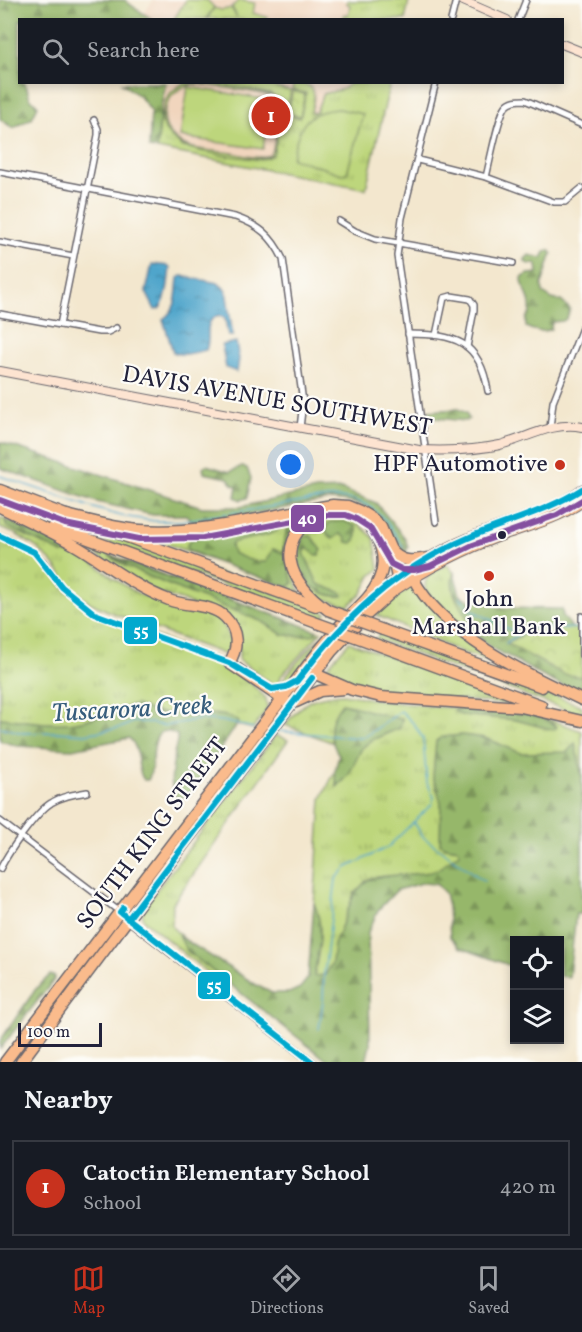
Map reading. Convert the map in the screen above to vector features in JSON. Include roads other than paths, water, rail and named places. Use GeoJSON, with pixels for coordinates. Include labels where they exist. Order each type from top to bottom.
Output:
{"type":"FeatureCollection","features":[{"type":"Feature","properties":{"kind":"highway"},"geometry":{"type":"LineString","coordinates":[[0,490],[582,701]]}},
{"type":"Feature","properties":{"kind":"highway"},"geometry":{"type":"LineString","coordinates":[[67,515],[126,528],[172,531],[225,526],[339,505],[352,507],[373,519],[384,533],[391,550],[397,578],[392,593]]}},
{"type":"Feature","properties":{"kind":"highway"},"geometry":{"type":"LineString","coordinates":[[0,507],[582,721]]}},
{"type":"Feature","properties":{"kind":"highway"},"geometry":{"type":"LineString","coordinates":[[0,507],[58,536],[148,591],[172,601],[217,611],[230,623],[236,640],[236,651],[229,663],[287,702],[320,691],[352,690],[400,700],[521,707],[582,721]]}},
{"type":"Feature","properties":{"kind":"highway"},"geometry":{"type":"LineString","coordinates":[[328,610],[300,586],[293,573],[291,561],[294,541],[301,529],[324,514],[342,513],[357,517],[372,529],[377,537],[383,558],[382,572],[376,586],[365,601]]}},
{"type":"Feature","properties":{"kind":"highway"},"geometry":{"type":"LineString","coordinates":[[391,550],[405,561],[427,558]]}},
{"type":"Feature","properties":{"kind":"highway"},"geometry":{"type":"LineString","coordinates":[[413,578],[430,604],[463,633],[539,680],[582,701]]}},
{"type":"Feature","properties":{"kind":"highway","name":"SOUTH KING STREET"},"geometry":{"type":"LineString","coordinates":[[21,1062],[256,733],[316,672],[348,633],[392,593]]}},
{"type":"Feature","properties":{"kind":"highway","name":"SOUTH KING STREET"},"geometry":{"type":"LineString","coordinates":[[287,702],[297,681],[317,653],[365,601]]}},
{"type":"Feature","properties":{"kind":"highway"},"geometry":{"type":"LineString","coordinates":[[317,653],[314,664],[316,672],[352,690]]}},
{"type":"Feature","properties":{"kind":"highway"},"geometry":{"type":"LineString","coordinates":[[264,686],[281,689],[297,681]]}},
{"type":"Feature","properties":{"kind":"highway"},"geometry":{"type":"LineString","coordinates":[[264,686],[270,701],[270,721]]}},
{"type":"Feature","properties":{"kind":"highway","name":"SOUTH KING STREET"},"geometry":{"type":"LineString","coordinates":[[5,1062],[268,735],[270,721]]}},
{"type":"Feature","properties":{"kind":"main road","name":"SOUTH KING STREET"},"geometry":{"type":"LineString","coordinates":[[365,601],[427,558],[470,537],[554,507],[582,489]]}},
{"type":"Feature","properties":{"kind":"main road","name":"SOUTH KING STREET"},"geometry":{"type":"LineString","coordinates":[[392,593],[413,578],[453,556],[555,517],[582,502]]}},
{"type":"Feature","properties":{"kind":"street"},"geometry":{"type":"LineString","coordinates":[[452,18],[456,0]]}},
{"type":"Feature","properties":{"kind":"street"},"geometry":{"type":"LineString","coordinates":[[461,0],[502,18]]}},
{"type":"Feature","properties":{"kind":"street"},"geometry":{"type":"LineString","coordinates":[[519,18],[526,0]]}},
{"type":"Feature","properties":{"kind":"street"},"geometry":{"type":"LineString","coordinates":[[564,45],[582,52]]}},
{"type":"Feature","properties":{"kind":"street"},"geometry":{"type":"LineString","coordinates":[[436,84],[398,243],[398,265],[436,522]]}},
{"type":"Feature","properties":{"kind":"street"},"geometry":{"type":"LineString","coordinates":[[486,177],[503,113],[510,103],[525,100],[582,125]]}},
{"type":"Feature","properties":{"kind":"street"},"geometry":{"type":"LineString","coordinates":[[60,325],[98,135],[94,120]]}},
{"type":"Feature","properties":{"kind":"street"},"geometry":{"type":"LineString","coordinates":[[417,160],[486,177],[554,202],[565,202],[582,188]]}},
{"type":"Feature","properties":{"kind":"street"},"geometry":{"type":"LineString","coordinates":[[0,172],[235,217],[253,223],[269,237],[283,259],[303,402],[300,428]]}},
{"type":"Feature","properties":{"kind":"street"},"geometry":{"type":"LineString","coordinates":[[339,221],[365,236],[513,263]]}},
{"type":"Feature","properties":{"kind":"street"},"geometry":{"type":"LineString","coordinates":[[0,242],[73,256]]}},
{"type":"Feature","properties":{"kind":"street"},"geometry":{"type":"LineString","coordinates":[[436,335],[444,298],[451,296],[470,299],[474,310],[467,347]]}},
{"type":"Feature","properties":{"kind":"street"},"geometry":{"type":"LineString","coordinates":[[0,314],[99,332],[108,332],[116,328]]}},
{"type":"Feature","properties":{"kind":"street"},"geometry":{"type":"LineString","coordinates":[[550,428],[553,402],[582,328]]}},
{"type":"Feature","properties":{"kind":"street"},"geometry":{"type":"LineString","coordinates":[[408,334],[436,335],[462,343],[474,352],[482,365],[488,391]]}},
{"type":"Feature","properties":{"kind":"street","name":"DAVIS AVENUE SOUTHWEST"},"geometry":{"type":"LineString","coordinates":[[0,371],[425,450],[468,450],[521,439],[550,428],[566,425],[582,427]]}},
{"type":"Feature","properties":{"kind":"street"},"geometry":{"type":"LineString","coordinates":[[0,536],[33,552],[43,561],[62,587],[95,614],[229,663]]}},
{"type":"Feature","properties":{"kind":"street"},"geometry":{"type":"LineString","coordinates":[[582,616],[582,655]]}},
{"type":"Feature","properties":{"kind":"street"},"geometry":{"type":"LineString","coordinates":[[0,869],[10,850],[48,805],[59,799],[87,792]]}},
{"type":"Feature","properties":{"kind":"street"},"geometry":{"type":"LineString","coordinates":[[0,821],[312,1062]]}},
{"type":"Feature","properties":{"kind":"water"},"geometry":{"type":"Polygon","coordinates":[[[152,264],[170,268],[164,301],[159,309],[155,310],[146,292],[152,264]]]}},
{"type":"Feature","properties":{"kind":"water"},"geometry":{"type":"Polygon","coordinates":[[[182,276],[218,283],[226,290],[233,336],[228,336],[225,318],[219,315],[210,321],[206,350],[185,354],[173,352],[163,319],[174,306],[178,278],[182,276]]]}},
{"type":"Feature","properties":{"kind":"water"},"geometry":{"type":"Polygon","coordinates":[[[236,342],[239,359],[237,372],[226,368],[222,345],[236,342]]]}},
{"type":"Feature","properties":{"kind":"waterway"},"geometry":{"type":"LineString","coordinates":[[0,476],[121,516],[155,521],[180,521],[327,498],[354,500],[373,509],[381,516],[403,547]]}},
{"type":"Feature","properties":{"kind":"waterway"},"geometry":{"type":"LineString","coordinates":[[460,597],[473,611],[519,634]]}},
{"type":"Feature","properties":{"kind":"waterway","name":"Tuscarora Creek"},"geometry":{"type":"LineString","coordinates":[[506,643],[519,634],[538,626],[552,629],[579,628]]}},
{"type":"Feature","properties":{"kind":"waterway"},"geometry":{"type":"LineString","coordinates":[[278,731],[360,738],[401,711],[414,724],[423,739],[427,783],[434,797],[432,804],[388,847],[346,868],[336,879],[319,1029]]}},
{"type":"Feature","properties":{"kind":"waterway","name":"Tuscarora Creek"},"geometry":{"type":"LineString","coordinates":[[0,727],[23,733],[85,734],[123,727],[132,722],[164,726],[200,719],[253,728]]}},
{"type":"Feature","properties":{"kind":"waterway"},"geometry":{"type":"LineString","coordinates":[[414,822],[423,837],[484,881]]}},
{"type":"Feature","properties":{"kind":"place","name":"Catoctin Elementary School"},"geometry":{"type":"Point","coordinates":[271,116]}},
{"type":"Feature","properties":{"kind":"place","name":"HPF Automotive"},"geometry":{"type":"Point","coordinates":[560,465]}},
{"type":"Feature","properties":{"kind":"place","name":"John Marshall Bank"},"geometry":{"type":"Point","coordinates":[489,576]}}]}
